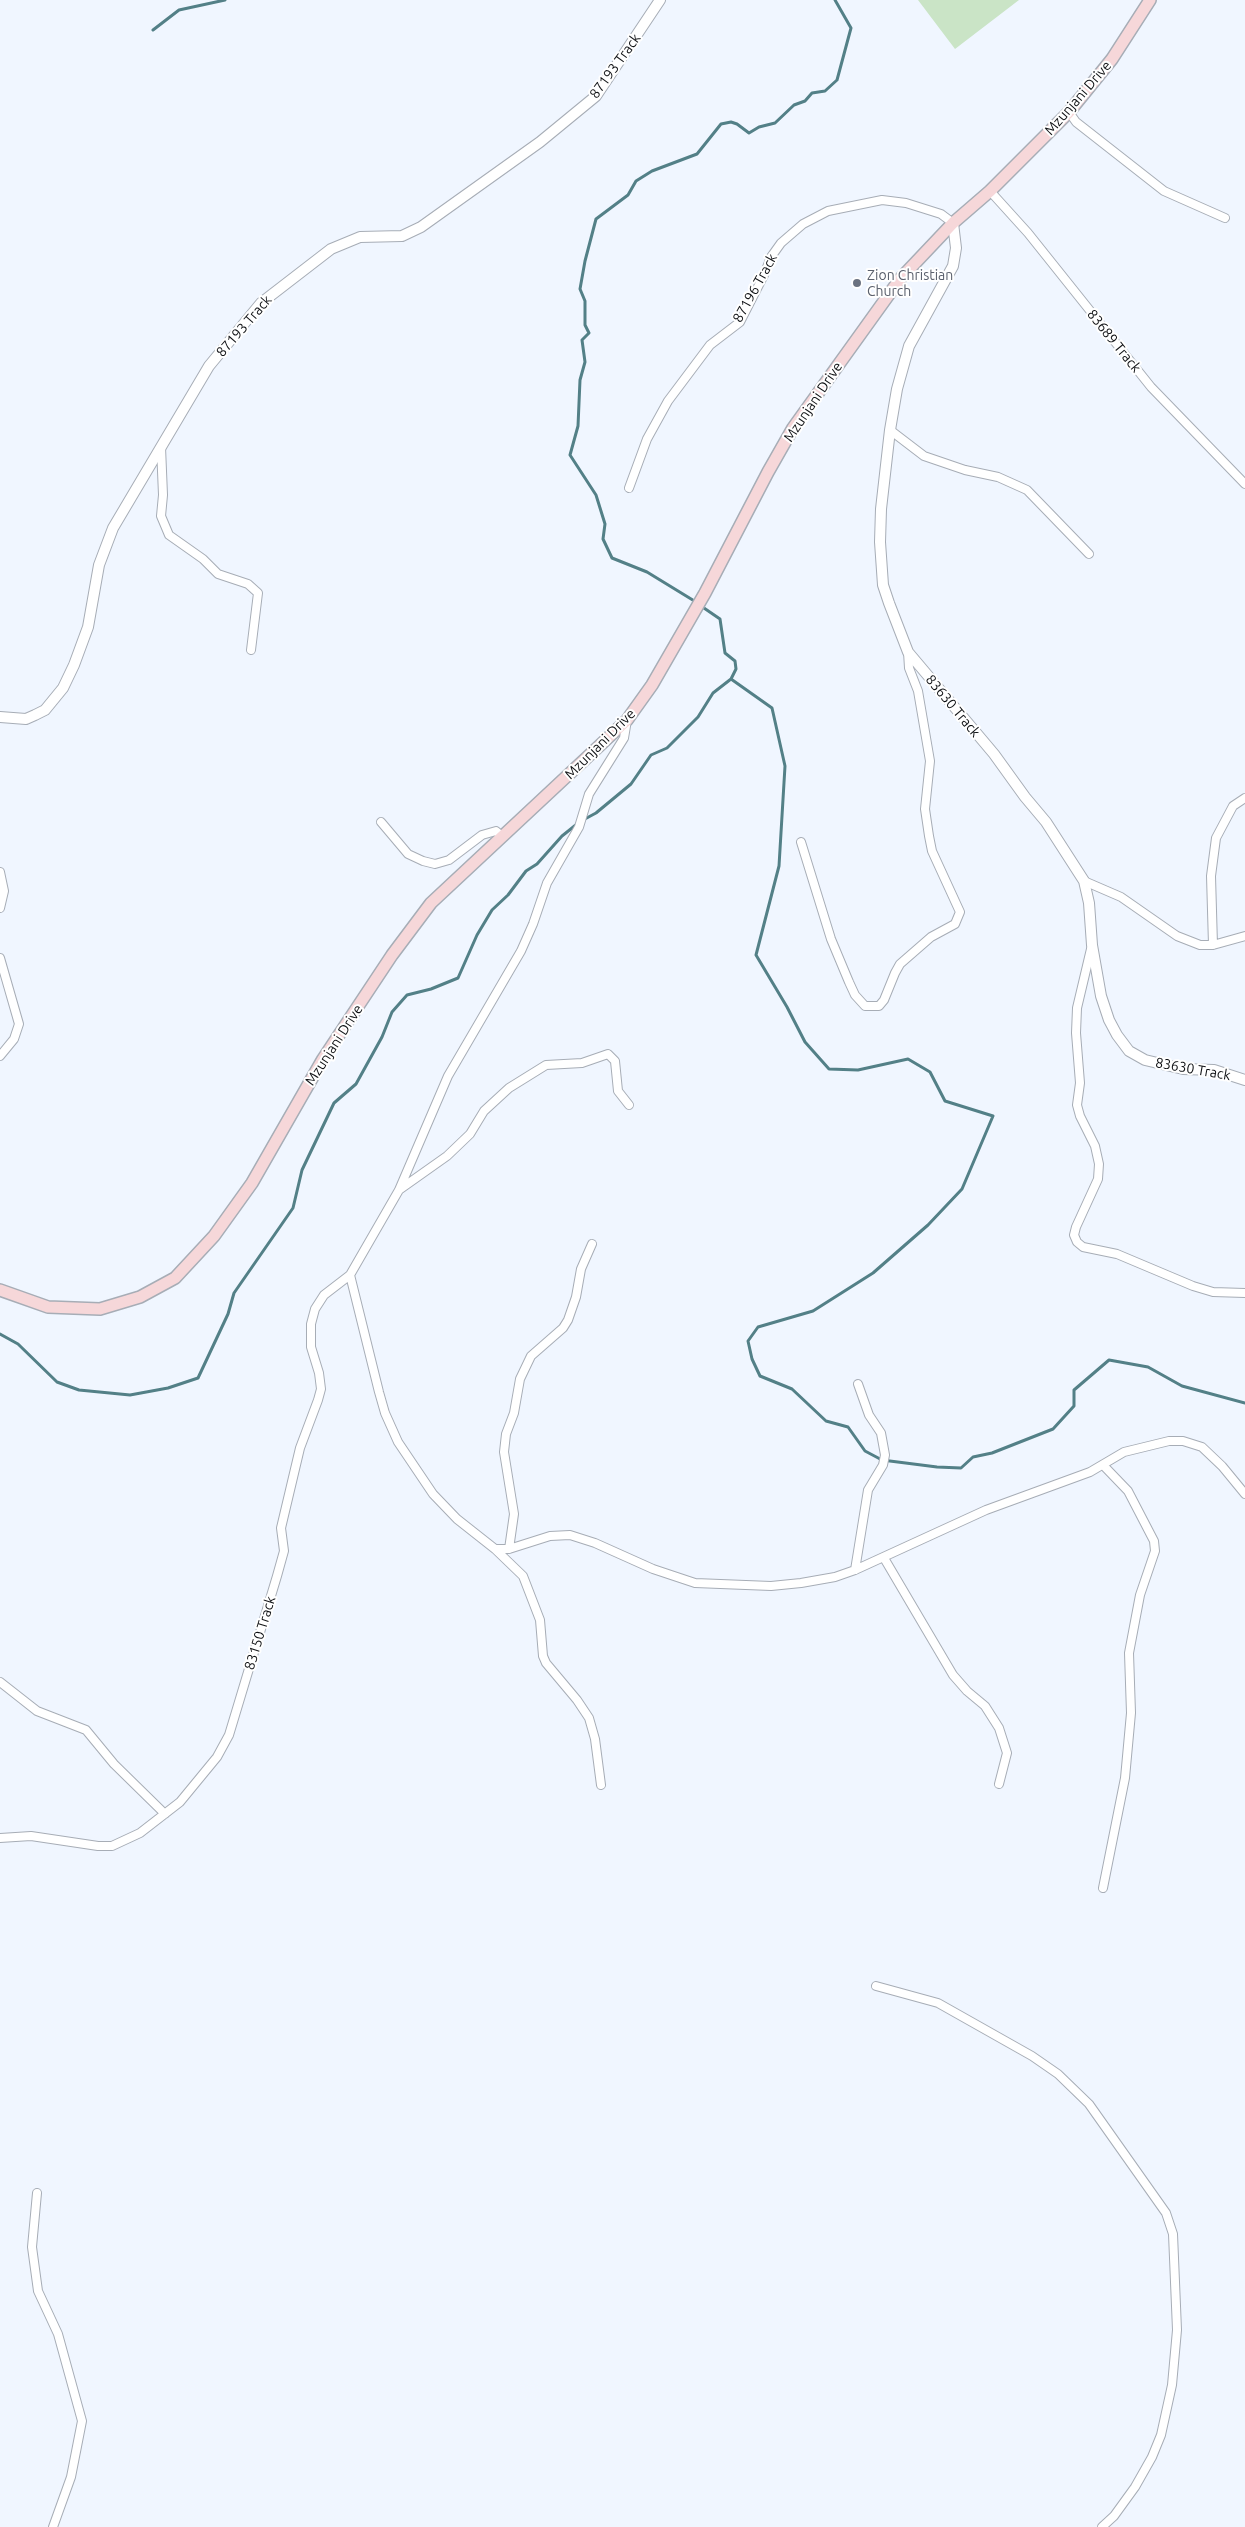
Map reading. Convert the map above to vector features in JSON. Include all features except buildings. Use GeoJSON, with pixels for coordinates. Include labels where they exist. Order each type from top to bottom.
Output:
{"type":"FeatureCollection","features":[{"type":"Feature","properties":{"kind":"main road","name":"Mzunjani Drive"},"geometry":{"type":"LineString","coordinates":[[0,1290],[48,1307],[100,1309],[140,1297],[175,1278],[214,1236],[252,1183],[323,1059],[392,955],[431,903],[627,720],[652,685],[705,593],[768,472],[794,428],[900,279],[953,223],[990,191],[1069,112],[1112,59],[1150,0]]}},
{"type":"Feature","properties":{"kind":"street","name":"87193 Track"},"geometry":{"type":"LineString","coordinates":[[0,717],[26,719],[35,715],[45,710],[63,688],[88,627],[99,565],[113,528],[209,366],[261,303],[331,249],[360,237],[402,236],[421,227],[540,142],[596,96],[660,0]]}},
{"type":"Feature","properties":{"kind":"street"},"geometry":{"type":"LineString","coordinates":[[1069,112],[1076,122],[1164,191],[1225,218]]}},
{"type":"Feature","properties":{"kind":"street","name":"83689 Track"},"geometry":{"type":"LineString","coordinates":[[990,191],[1028,233],[1151,387],[1245,484]]}},
{"type":"Feature","properties":{"kind":"street","name":"87196 Track"},"geometry":{"type":"LineString","coordinates":[[629,488],[647,439],[668,401],[710,345],[740,322],[764,275],[771,256],[781,243],[803,224],[828,211],[882,200],[906,202],[941,214],[953,223]]}},
{"type":"Feature","properties":{"kind":"street","name":"83630 Track"},"geometry":{"type":"LineString","coordinates":[[953,223],[956,248],[953,266],[909,346],[897,389],[890,430],[882,509],[881,566],[888,603],[908,652],[994,754],[1024,796],[1046,822],[1084,881],[1091,917],[1092,945],[1102,996],[1109,1020],[1130,1051],[1145,1060],[1162,1065],[1214,1070],[1245,1080]]}},
{"type":"Feature","properties":{"kind":"street"},"geometry":{"type":"LineString","coordinates":[[890,430],[924,456],[965,470],[998,477],[1027,490],[1089,554]]}},
{"type":"Feature","properties":{"kind":"street"},"geometry":{"type":"LineString","coordinates":[[161,448],[163,489],[161,516],[169,535],[203,559],[218,574],[248,584],[258,593],[251,650]]}},
{"type":"Feature","properties":{"kind":"street"},"geometry":{"type":"LineString","coordinates":[[801,842],[831,939],[848,982],[860,1002],[870,1007],[879,1006],[884,1000],[895,973],[905,958],[931,937],[955,924],[960,912],[932,851],[925,810],[930,761],[919,696],[909,668],[908,652]]}},
{"type":"Feature","properties":{"kind":"street"},"geometry":{"type":"LineString","coordinates":[[601,1786],[595,1739],[589,1718],[543,1656],[540,1620],[523,1576],[495,1549],[457,1519],[433,1494],[398,1442],[385,1413],[350,1275],[399,1190],[448,1076],[521,951],[547,884],[579,827],[589,794],[624,738],[627,720]]}},
{"type":"Feature","properties":{"kind":"street"},"geometry":{"type":"LineString","coordinates":[[1213,945],[1211,876],[1216,838],[1233,806],[1245,798]]}},
{"type":"Feature","properties":{"kind":"street"},"geometry":{"type":"LineString","coordinates":[[381,822],[408,854],[435,864],[450,860],[482,835],[496,831],[502,836]]}},
{"type":"Feature","properties":{"kind":"street"},"geometry":{"type":"LineString","coordinates":[[0,872],[4,890],[0,908]]}},
{"type":"Feature","properties":{"kind":"street"},"geometry":{"type":"LineString","coordinates":[[1084,881],[1121,897],[1177,936],[1200,945],[1213,945],[1245,936]]}},
{"type":"Feature","properties":{"kind":"street"},"geometry":{"type":"LineString","coordinates":[[1092,945],[1080,991],[1076,1033],[1080,1083],[1078,1105],[1080,1116],[1095,1146],[1098,1179],[1078,1220],[1074,1235],[1076,1242],[1084,1247],[1117,1254],[1193,1286],[1213,1292],[1245,1293]]}},
{"type":"Feature","properties":{"kind":"street"},"geometry":{"type":"LineString","coordinates":[[0,958],[19,1024],[14,1039],[0,1056]]}},
{"type":"Feature","properties":{"kind":"street"},"geometry":{"type":"LineString","coordinates":[[399,1190],[447,1156],[470,1134],[484,1111],[509,1088],[546,1065],[582,1062],[608,1054],[615,1061],[618,1091],[629,1105]]}},
{"type":"Feature","properties":{"kind":"street"},"geometry":{"type":"LineString","coordinates":[[509,1549],[514,1514],[504,1452],[506,1434],[514,1413],[520,1379],[531,1356],[563,1328],[568,1320],[576,1297],[581,1269],[592,1244]]}},
{"type":"Feature","properties":{"kind":"street","name":"83150 Track"},"geometry":{"type":"LineString","coordinates":[[0,1838],[31,1836],[98,1846],[112,1846],[140,1833],[180,1802],[217,1757],[229,1735],[284,1551],[281,1528],[300,1448],[321,1389],[319,1373],[311,1347],[311,1324],[316,1309],[324,1295],[350,1275]]}},
{"type":"Feature","properties":{"kind":"street"},"geometry":{"type":"LineString","coordinates":[[854,1570],[868,1490],[883,1465],[885,1455],[881,1433],[869,1415],[858,1384]]}},
{"type":"Feature","properties":{"kind":"street"},"geometry":{"type":"LineString","coordinates":[[495,1549],[509,1549],[550,1536],[570,1535],[595,1543],[678,1578],[712,1584],[778,1585],[835,1576],[884,1558],[965,1519],[1090,1472],[1124,1452],[1150,1444],[1169,1441],[1193,1443],[1208,1452],[1245,1494]]}},
{"type":"Feature","properties":{"kind":"street"},"geometry":{"type":"LineString","coordinates":[[1103,1465],[1128,1491],[1154,1541],[1155,1551],[1140,1595],[1130,1644],[1130,1713],[1125,1778],[1103,1888]]}},
{"type":"Feature","properties":{"kind":"street"},"geometry":{"type":"LineString","coordinates":[[884,1558],[953,1675],[966,1691],[985,1706],[999,1728],[1007,1753],[999,1784]]}},
{"type":"Feature","properties":{"kind":"street"},"geometry":{"type":"LineString","coordinates":[[0,1682],[37,1711],[86,1730],[114,1764],[165,1814]]}},
{"type":"Feature","properties":{"kind":"street"},"geometry":{"type":"LineString","coordinates":[[876,1986],[938,2003],[952,2009],[1032,2056],[1058,2074],[1090,2104],[1166,2213],[1172,2234],[1177,2330],[1172,2385],[1166,2417],[1152,2457],[1114,2516],[1102,2527]]}},
{"type":"Feature","properties":{"kind":"street"},"geometry":{"type":"LineString","coordinates":[[37,2193],[32,2247],[38,2291],[58,2334],[82,2421],[71,2477],[53,2527]]}},
{"type":"Feature","properties":{"kind":"green space"},"geometry":{"type":"Polygon","coordinates":[[[918,0],[1019,0],[955,49],[918,0]]]}},
{"type":"Feature","properties":{"kind":"waterway"},"geometry":{"type":"LineString","coordinates":[[153,30],[179,10],[225,0]]}},
{"type":"Feature","properties":{"kind":"waterway"},"geometry":{"type":"LineString","coordinates":[[696,602],[647,572],[612,558],[603,539],[605,524],[596,495],[570,455],[578,426],[580,380],[585,362],[582,340],[589,333],[585,325],[585,301],[580,289],[585,261],[596,219],[628,195],[636,181],[652,171],[697,154],[721,124],[731,122],[749,133],[759,127],[775,123],[794,105],[805,101],[812,93],[825,91],[837,80],[851,28],[835,0]]}},
{"type":"Feature","properties":{"kind":"waterway"},"geometry":{"type":"LineString","coordinates":[[583,820],[596,813],[631,784],[651,755],[667,748],[698,717],[713,693],[731,679],[736,669],[735,661],[725,653],[720,619],[701,606]]}},
{"type":"Feature","properties":{"kind":"waterway"},"geometry":{"type":"LineString","coordinates":[[731,679],[772,708],[785,766],[779,866],[756,955],[805,1042],[829,1069],[858,1070],[908,1059],[930,1072],[945,1101],[993,1116],[962,1189],[928,1225],[873,1273],[813,1311],[758,1327],[748,1341],[752,1359],[760,1376],[792,1389],[826,1421],[848,1427],[865,1451],[882,1460],[937,1467],[961,1468],[973,1457],[992,1453],[1053,1429],[1074,1406],[1074,1390],[1109,1360],[1148,1367],[1182,1386],[1245,1403]]}},
{"type":"Feature","properties":{"kind":"waterway"},"geometry":{"type":"LineString","coordinates":[[0,1334],[18,1344],[57,1382],[79,1390],[130,1395],[168,1388],[198,1378],[228,1314],[234,1293],[293,1208],[302,1170],[334,1103],[356,1084],[382,1037],[392,1012],[407,995],[431,989],[458,978],[477,935],[492,910],[508,895],[526,871],[537,864],[562,836],[577,824]]}},
{"type":"Feature","properties":{"kind":"place","name":"Zion Christian Church"},"geometry":{"type":"Point","coordinates":[857,283]}}]}
